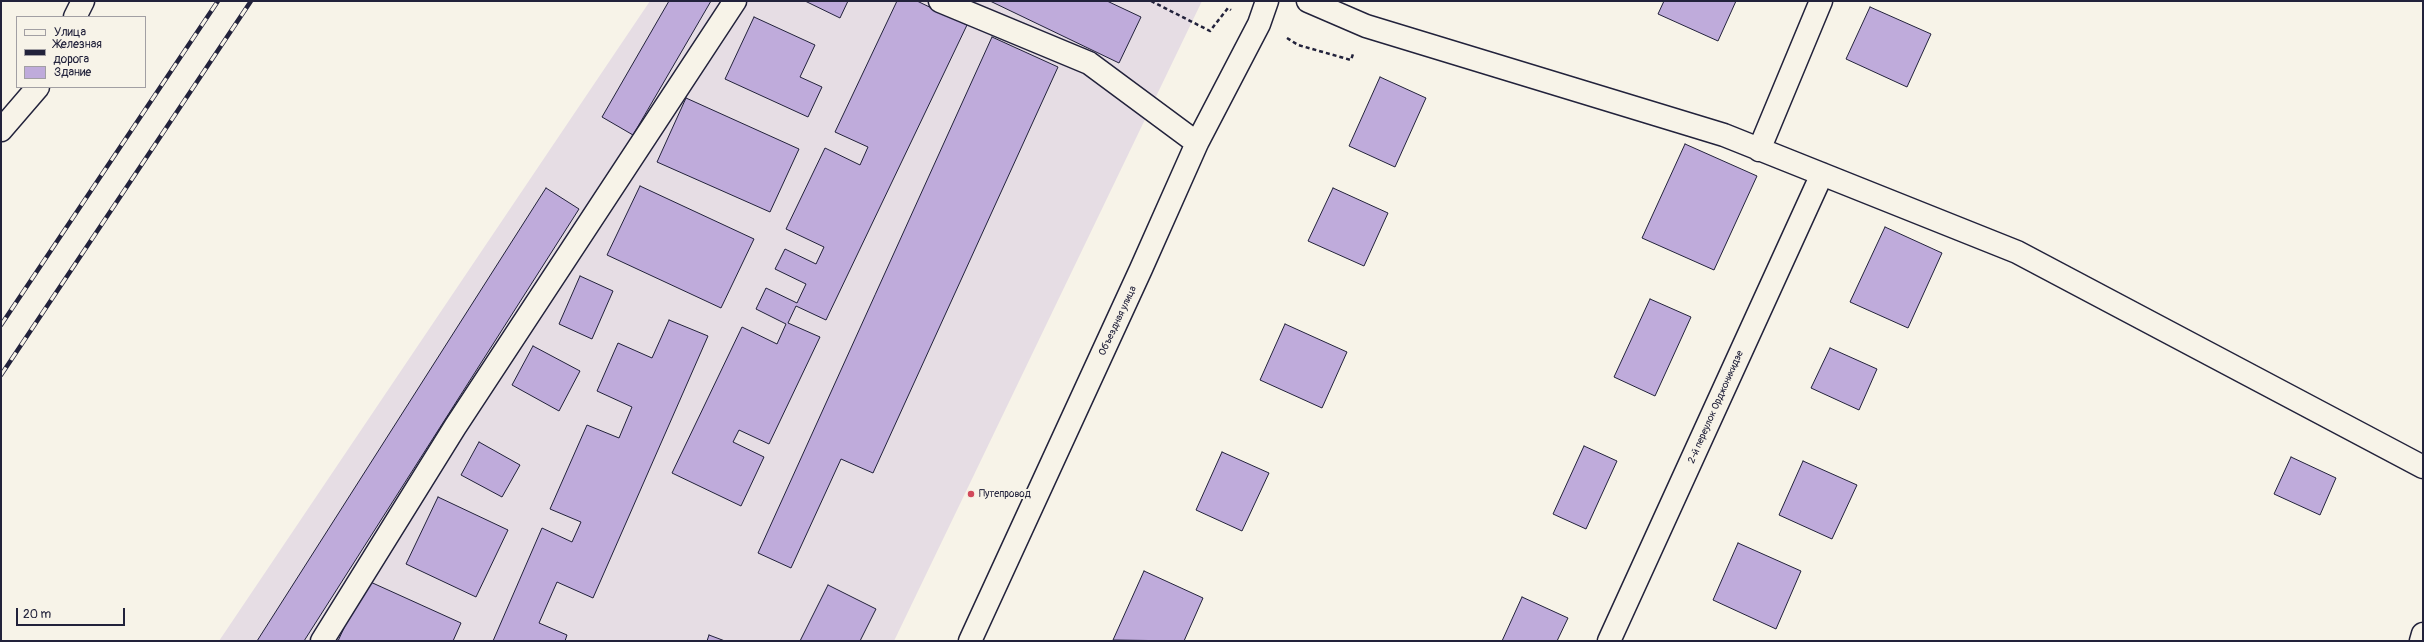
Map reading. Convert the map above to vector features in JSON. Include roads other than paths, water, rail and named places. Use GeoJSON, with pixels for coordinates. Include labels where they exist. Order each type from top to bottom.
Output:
{"type":"FeatureCollection","features":[{"type":"Feature","properties":{"kind":"street"},"geometry":{"type":"LineString","coordinates":[[76,16],[83,1]]}},
{"type":"Feature","properties":{"kind":"street"},"geometry":{"type":"LineString","coordinates":[[322,641],[455,427],[734,1]]}},
{"type":"Feature","properties":{"kind":"street"},"geometry":{"type":"LineString","coordinates":[[940,1],[1089,63],[1196,143]]}},
{"type":"Feature","properties":{"kind":"street","name":"Объездная улица"},"geometry":{"type":"LineString","coordinates":[[970,641],[1141,269],[1196,143],[1259,24],[1267,1]]}},
{"type":"Feature","properties":{"kind":"street"},"geometry":{"type":"LineString","coordinates":[[1308,1],[1366,26],[1724,135],[2017,252],[2423,467]]}},
{"type":"Feature","properties":{"kind":"street"},"geometry":{"type":"LineString","coordinates":[[1759,150],[1821,1]]}},
{"type":"Feature","properties":{"kind":"street"},"geometry":{"type":"LineString","coordinates":[[1,130],[37,88]]}},
{"type":"Feature","properties":{"kind":"street","name":"2-й переулок Орджоникидзе"},"geometry":{"type":"LineString","coordinates":[[1609,641],[1822,174]]}},
{"type":"Feature","properties":{"kind":"street"},"geometry":{"type":"LineString","coordinates":[[2421,641],[2423,634]]}},
{"type":"Feature","properties":{"kind":"railway"},"geometry":{"type":"LineString","coordinates":[[1,325],[218,1]]}},
{"type":"Feature","properties":{"kind":"railway"},"geometry":{"type":"LineString","coordinates":[[1,375],[251,1]]}},
{"type":"Feature","properties":{"kind":"place","name":"Путепровод"},"geometry":{"type":"Point","coordinates":[971,494]}}]}
